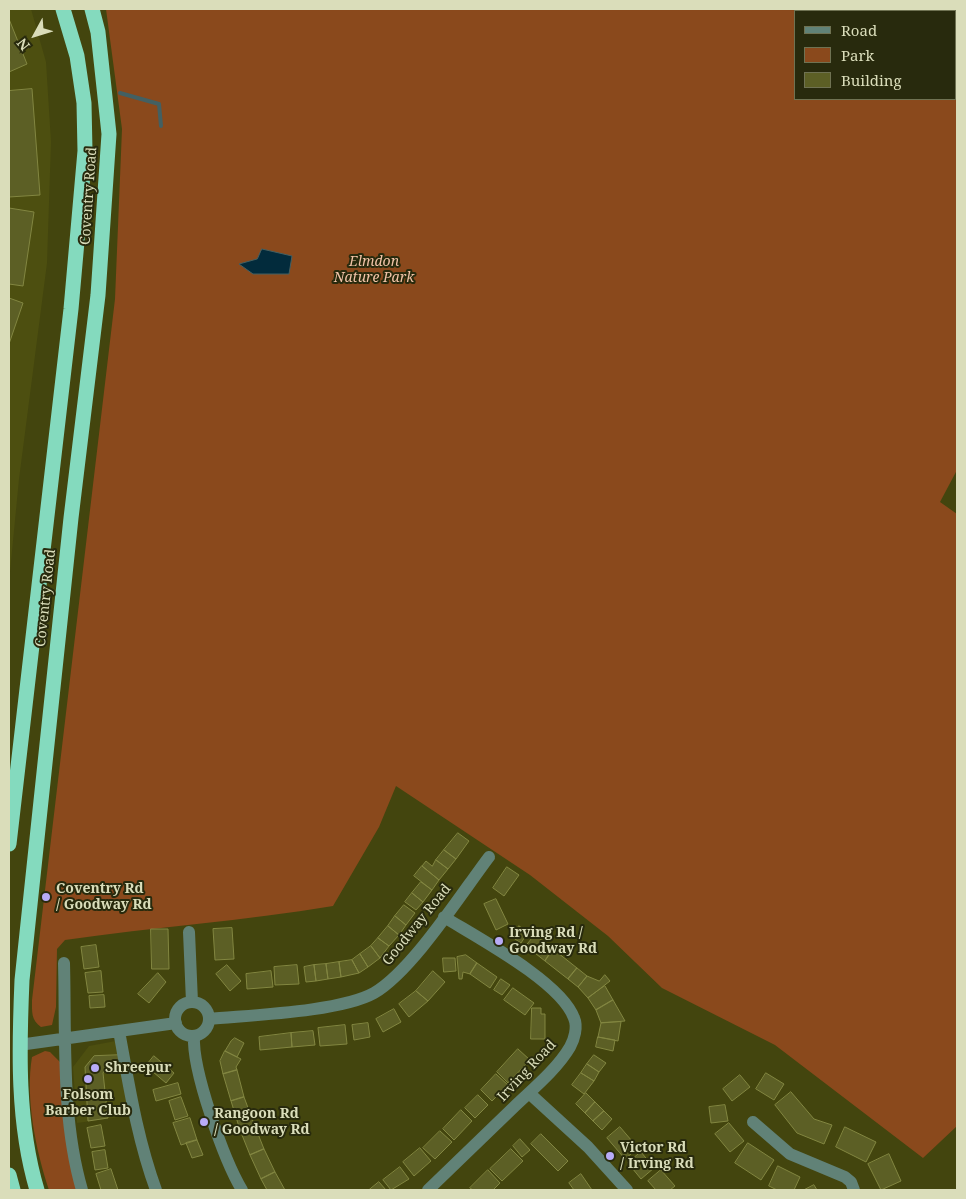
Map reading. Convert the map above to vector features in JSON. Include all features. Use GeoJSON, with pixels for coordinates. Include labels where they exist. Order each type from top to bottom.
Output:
{"type":"FeatureCollection","features":[{"type":"Feature","properties":{"kind":"highway","name":"Coventry Road"},"geometry":{"type":"LineString","coordinates":[[9,844],[10,820],[71,309],[84,151],[84,103],[76,56],[63,9]]}},
{"type":"Feature","properties":{"kind":"highway"},"geometry":{"type":"LineString","coordinates":[[70,9],[76,56]]}},
{"type":"Feature","properties":{"kind":"highway","name":"Coventry Road"},"geometry":{"type":"LineString","coordinates":[[37,1190],[32,1172],[23,1110],[19,1045],[22,980],[39,806],[98,295],[109,134],[98,32],[92,9]]}},
{"type":"Feature","properties":{"kind":"highway"},"geometry":{"type":"LineString","coordinates":[[9,1175],[13,1190]]}},
{"type":"Feature","properties":{"kind":"street","name":"Goodway Road"},"geometry":{"type":"LineString","coordinates":[[209,1018],[326,1006],[355,1001],[374,993],[409,962],[489,857]]}},
{"type":"Feature","properties":{"kind":"street","name":"Irving Road"},"geometry":{"type":"LineString","coordinates":[[428,1190],[529,1093],[561,1058],[573,1041],[575,1020],[557,993],[519,964],[444,917]]}},
{"type":"Feature","properties":{"kind":"street"},"geometry":{"type":"LineString","coordinates":[[189,932],[192,1002]]}},
{"type":"Feature","properties":{"kind":"street"},"geometry":{"type":"LineString","coordinates":[[64,963],[71,1131],[82,1190]]}},
{"type":"Feature","properties":{"kind":"street"},"geometry":{"type":"LineString","coordinates":[[192,1002],[205,1008],[209,1018],[205,1030],[194,1036],[183,1033],[176,1023],[179,1009],[192,1002]]}},
{"type":"Feature","properties":{"kind":"street"},"geometry":{"type":"LineString","coordinates":[[19,1045],[176,1023]]}},
{"type":"Feature","properties":{"kind":"street"},"geometry":{"type":"LineString","coordinates":[[119,1030],[144,1158],[156,1190]]}},
{"type":"Feature","properties":{"kind":"street"},"geometry":{"type":"LineString","coordinates":[[194,1036],[199,1074],[232,1174],[242,1190]]}},
{"type":"Feature","properties":{"kind":"street"},"geometry":{"type":"LineString","coordinates":[[529,1093],[588,1147],[627,1190]]}},
{"type":"Feature","properties":{"kind":"street"},"geometry":{"type":"LineString","coordinates":[[753,1122],[790,1154],[845,1177],[851,1182],[854,1190]]}},
{"type":"Feature","properties":{"kind":"shaded area"},"geometry":{"type":"Polygon","coordinates":[[[9,9],[31,9],[46,62],[51,142],[47,263],[19,479],[9,582],[9,9]]]}},
{"type":"Feature","properties":{"kind":"shaded area"},"geometry":{"type":"Polygon","coordinates":[[[121,1040],[135,1115],[77,1123],[73,1067],[89,1046],[121,1040]]]}},
{"type":"Feature","properties":{"kind":"green space","name":"Elmdon Nature Park"},"geometry":{"type":"Polygon","coordinates":[[[106,9],[957,9],[957,470],[940,502],[957,514],[957,1126],[923,1158],[775,1045],[662,988],[608,936],[530,875],[396,786],[379,827],[333,906],[65,940],[57,949],[56,1007],[52,1025],[41,1027],[35,1022],[32,1012],[32,1000],[115,299],[122,129],[106,9]]]}},
{"type":"Feature","properties":{"kind":"green space"},"geometry":{"type":"Polygon","coordinates":[[[45,1051],[50,1052],[61,1063],[77,1190],[49,1190],[36,1142],[31,1107],[30,1073],[32,1057],[45,1051]]]}},
{"type":"Feature","properties":{"kind":"water"},"geometry":{"type":"Polygon","coordinates":[[[262,249],[292,256],[289,274],[253,274],[239,264],[257,259],[262,249]]]}},
{"type":"Feature","properties":{"kind":"building"},"geometry":{"type":"Polygon","coordinates":[[[9,19],[27,64],[9,72],[9,19]]]}},
{"type":"Feature","properties":{"kind":"building"},"geometry":{"type":"Polygon","coordinates":[[[32,89],[40,195],[9,197],[9,91],[32,89]]]}},
{"type":"Feature","properties":{"kind":"building"},"geometry":{"type":"Polygon","coordinates":[[[9,208],[34,212],[23,286],[9,284],[9,208]]]}},
{"type":"Feature","properties":{"kind":"building"},"geometry":{"type":"Polygon","coordinates":[[[9,298],[23,303],[9,344],[9,298]]]}},
{"type":"Feature","properties":{"kind":"building"},"geometry":{"type":"Polygon","coordinates":[[[458,833],[469,841],[456,859],[444,850],[458,833]]]}},
{"type":"Feature","properties":{"kind":"building"},"geometry":{"type":"Polygon","coordinates":[[[444,850],[456,859],[448,869],[436,860],[444,850]]]}},
{"type":"Feature","properties":{"kind":"building"},"geometry":{"type":"Polygon","coordinates":[[[436,860],[448,869],[439,880],[422,866],[426,861],[432,866],[436,860]]]}},
{"type":"Feature","properties":{"kind":"building"},"geometry":{"type":"Polygon","coordinates":[[[422,866],[439,880],[432,890],[414,876],[422,866]]]}},
{"type":"Feature","properties":{"kind":"building"},"geometry":{"type":"Polygon","coordinates":[[[507,867],[519,875],[504,896],[493,888],[507,867]]]}},
{"type":"Feature","properties":{"kind":"building"},"geometry":{"type":"Polygon","coordinates":[[[421,882],[432,890],[423,902],[412,893],[421,882]]]}},
{"type":"Feature","properties":{"kind":"building"},"geometry":{"type":"Polygon","coordinates":[[[412,893],[423,902],[416,910],[405,902],[412,893]]]}},
{"type":"Feature","properties":{"kind":"building"},"geometry":{"type":"Polygon","coordinates":[[[496,899],[508,924],[496,930],[484,904],[496,899]]]}},
{"type":"Feature","properties":{"kind":"building"},"geometry":{"type":"Polygon","coordinates":[[[404,905],[415,913],[406,925],[395,916],[404,905]]]}},
{"type":"Feature","properties":{"kind":"building"},"geometry":{"type":"Polygon","coordinates":[[[395,916],[406,925],[399,935],[388,926],[395,916]]]}},
{"type":"Feature","properties":{"kind":"building"},"geometry":{"type":"Polygon","coordinates":[[[388,926],[399,935],[389,946],[378,938],[388,926]]]}},
{"type":"Feature","properties":{"kind":"building"},"geometry":{"type":"Polygon","coordinates":[[[519,926],[528,932],[521,943],[512,937],[519,926]]]}},
{"type":"Feature","properties":{"kind":"building"},"geometry":{"type":"Polygon","coordinates":[[[232,928],[234,959],[215,960],[213,929],[232,928]]]}},
{"type":"Feature","properties":{"kind":"building"},"geometry":{"type":"Polygon","coordinates":[[[151,929],[168,929],[169,969],[152,969],[151,929]]]}},
{"type":"Feature","properties":{"kind":"building"},"geometry":{"type":"Polygon","coordinates":[[[535,935],[553,949],[545,961],[526,946],[535,935]]]}},
{"type":"Feature","properties":{"kind":"building"},"geometry":{"type":"Polygon","coordinates":[[[378,938],[389,946],[380,958],[371,946],[378,938]]]}},
{"type":"Feature","properties":{"kind":"building"},"geometry":{"type":"Polygon","coordinates":[[[96,945],[99,967],[84,969],[81,947],[96,945]]]}},
{"type":"Feature","properties":{"kind":"building"},"geometry":{"type":"Polygon","coordinates":[[[371,946],[380,958],[368,967],[360,954],[371,946]]]}},
{"type":"Feature","properties":{"kind":"building"},"geometry":{"type":"Polygon","coordinates":[[[553,949],[577,968],[568,979],[545,961],[553,949]]]}},
{"type":"Feature","properties":{"kind":"building"},"geometry":{"type":"Polygon","coordinates":[[[360,954],[368,967],[359,973],[352,960],[360,954]]]}},
{"type":"Feature","properties":{"kind":"building"},"geometry":{"type":"Polygon","coordinates":[[[466,955],[477,963],[470,974],[463,972],[462,979],[459,979],[457,957],[466,955]]]}},
{"type":"Feature","properties":{"kind":"building"},"geometry":{"type":"Polygon","coordinates":[[[443,958],[455,958],[456,971],[444,972],[443,958]]]}},
{"type":"Feature","properties":{"kind":"building"},"geometry":{"type":"Polygon","coordinates":[[[352,960],[359,973],[341,977],[339,962],[352,960]]]}},
{"type":"Feature","properties":{"kind":"building"},"geometry":{"type":"Polygon","coordinates":[[[339,962],[341,977],[328,979],[326,964],[339,962]]]}},
{"type":"Feature","properties":{"kind":"building"},"geometry":{"type":"Polygon","coordinates":[[[477,963],[497,977],[490,988],[470,974],[477,963]]]}},
{"type":"Feature","properties":{"kind":"building"},"geometry":{"type":"Polygon","coordinates":[[[326,964],[328,979],[316,981],[314,965],[326,964]]]}},
{"type":"Feature","properties":{"kind":"building"},"geometry":{"type":"Polygon","coordinates":[[[227,965],[241,981],[230,991],[216,974],[227,965]]]}},
{"type":"Feature","properties":{"kind":"building"},"geometry":{"type":"Polygon","coordinates":[[[297,965],[299,984],[275,985],[274,967],[297,965]]]}},
{"type":"Feature","properties":{"kind":"building"},"geometry":{"type":"Polygon","coordinates":[[[314,965],[316,981],[306,982],[304,967],[314,965]]]}},
{"type":"Feature","properties":{"kind":"building"},"geometry":{"type":"Polygon","coordinates":[[[577,968],[587,976],[578,987],[568,979],[577,968]]]}},
{"type":"Feature","properties":{"kind":"building"},"geometry":{"type":"Polygon","coordinates":[[[101,971],[103,992],[88,993],[85,973],[101,971]]]}},
{"type":"Feature","properties":{"kind":"building"},"geometry":{"type":"Polygon","coordinates":[[[271,971],[273,987],[247,989],[246,974],[271,971]]]}},
{"type":"Feature","properties":{"kind":"building"},"geometry":{"type":"Polygon","coordinates":[[[433,971],[445,982],[428,1001],[416,991],[433,971]]]}},
{"type":"Feature","properties":{"kind":"building"},"geometry":{"type":"Polygon","coordinates":[[[158,973],[166,982],[149,1003],[138,994],[158,973]]]}},
{"type":"Feature","properties":{"kind":"building"},"geometry":{"type":"Polygon","coordinates":[[[605,975],[610,981],[588,998],[578,987],[587,976],[599,981],[605,975]]]}},
{"type":"Feature","properties":{"kind":"building"},"geometry":{"type":"Polygon","coordinates":[[[501,979],[510,985],[502,995],[494,990],[501,979]]]}},
{"type":"Feature","properties":{"kind":"building"},"geometry":{"type":"Polygon","coordinates":[[[605,986],[613,1000],[596,1010],[588,998],[605,986]]]}},
{"type":"Feature","properties":{"kind":"building"},"geometry":{"type":"Polygon","coordinates":[[[513,988],[534,1003],[525,1015],[504,1000],[513,988]]]}},
{"type":"Feature","properties":{"kind":"building"},"geometry":{"type":"Polygon","coordinates":[[[416,991],[428,1001],[409,1017],[399,1004],[416,991]]]}},
{"type":"Feature","properties":{"kind":"building"},"geometry":{"type":"Polygon","coordinates":[[[104,995],[105,1007],[90,1008],[89,996],[104,995]]]}},
{"type":"Feature","properties":{"kind":"building"},"geometry":{"type":"Polygon","coordinates":[[[613,1000],[625,1021],[601,1023],[596,1010],[613,1000]]]}},
{"type":"Feature","properties":{"kind":"building"},"geometry":{"type":"Polygon","coordinates":[[[532,1008],[541,1008],[541,1014],[545,1014],[545,1039],[531,1039],[532,1008]]]}},
{"type":"Feature","properties":{"kind":"building"},"geometry":{"type":"Polygon","coordinates":[[[394,1009],[401,1022],[383,1032],[376,1019],[394,1009]]]}},
{"type":"Feature","properties":{"kind":"building"},"geometry":{"type":"Polygon","coordinates":[[[621,1022],[618,1041],[598,1037],[601,1023],[621,1022]]]}},
{"type":"Feature","properties":{"kind":"building"},"geometry":{"type":"Polygon","coordinates":[[[368,1023],[370,1037],[354,1040],[352,1025],[368,1023]]]}},
{"type":"Feature","properties":{"kind":"building"},"geometry":{"type":"Polygon","coordinates":[[[345,1025],[347,1044],[320,1046],[318,1028],[345,1025]]]}},
{"type":"Feature","properties":{"kind":"building"},"geometry":{"type":"Polygon","coordinates":[[[313,1031],[315,1045],[292,1047],[291,1033],[313,1031]]]}},
{"type":"Feature","properties":{"kind":"building"},"geometry":{"type":"Polygon","coordinates":[[[291,1033],[292,1047],[260,1050],[259,1037],[291,1033]]]}},
{"type":"Feature","properties":{"kind":"building"},"geometry":{"type":"Polygon","coordinates":[[[598,1037],[615,1040],[613,1051],[596,1047],[598,1037]]]}},
{"type":"Feature","properties":{"kind":"building"},"geometry":{"type":"Polygon","coordinates":[[[235,1038],[244,1043],[237,1057],[225,1051],[235,1038]]]}},
{"type":"Feature","properties":{"kind":"building"},"geometry":{"type":"Polygon","coordinates":[[[518,1049],[530,1060],[508,1083],[497,1072],[518,1049]]]}},
{"type":"Feature","properties":{"kind":"building"},"geometry":{"type":"Polygon","coordinates":[[[225,1051],[241,1059],[236,1067],[237,1070],[223,1074],[220,1061],[225,1051]]]}},
{"type":"Feature","properties":{"kind":"building"},"geometry":{"type":"Polygon","coordinates":[[[123,1055],[125,1068],[105,1070],[103,1073],[108,1118],[88,1121],[85,1067],[94,1056],[123,1055]]]}},
{"type":"Feature","properties":{"kind":"building"},"geometry":{"type":"Polygon","coordinates":[[[594,1055],[606,1063],[599,1072],[587,1064],[594,1055]]]}},
{"type":"Feature","properties":{"kind":"building"},"geometry":{"type":"Polygon","coordinates":[[[154,1056],[174,1073],[166,1083],[146,1066],[154,1056]]]}},
{"type":"Feature","properties":{"kind":"building"},"geometry":{"type":"Polygon","coordinates":[[[587,1064],[599,1072],[594,1081],[581,1073],[587,1064]]]}},
{"type":"Feature","properties":{"kind":"building"},"geometry":{"type":"Polygon","coordinates":[[[237,1070],[244,1097],[231,1101],[223,1074],[237,1070]]]}},
{"type":"Feature","properties":{"kind":"building"},"geometry":{"type":"Polygon","coordinates":[[[581,1073],[594,1081],[584,1094],[572,1085],[581,1073]]]}},
{"type":"Feature","properties":{"kind":"building"},"geometry":{"type":"Polygon","coordinates":[[[766,1073],[784,1084],[774,1100],[756,1089],[766,1073]]]}},
{"type":"Feature","properties":{"kind":"building"},"geometry":{"type":"Polygon","coordinates":[[[496,1074],[508,1085],[492,1101],[481,1090],[496,1074]]]}},
{"type":"Feature","properties":{"kind":"building"},"geometry":{"type":"Polygon","coordinates":[[[740,1075],[750,1087],[732,1101],[723,1089],[740,1075]]]}},
{"type":"Feature","properties":{"kind":"building"},"geometry":{"type":"Polygon","coordinates":[[[178,1083],[181,1094],[156,1101],[153,1090],[178,1083]]]}},
{"type":"Feature","properties":{"kind":"building"},"geometry":{"type":"Polygon","coordinates":[[[791,1092],[814,1119],[832,1125],[824,1144],[797,1133],[775,1105],[791,1092]]]}},
{"type":"Feature","properties":{"kind":"building"},"geometry":{"type":"Polygon","coordinates":[[[586,1093],[595,1102],[585,1113],[576,1104],[586,1093]]]}},
{"type":"Feature","properties":{"kind":"building"},"geometry":{"type":"Polygon","coordinates":[[[478,1095],[488,1105],[475,1118],[465,1108],[478,1095]]]}},
{"type":"Feature","properties":{"kind":"building"},"geometry":{"type":"Polygon","coordinates":[[[181,1097],[188,1116],[175,1120],[169,1101],[181,1097]]]}},
{"type":"Feature","properties":{"kind":"building"},"geometry":{"type":"Polygon","coordinates":[[[244,1097],[254,1124],[240,1130],[231,1101],[244,1097]]]}},
{"type":"Feature","properties":{"kind":"building"},"geometry":{"type":"Polygon","coordinates":[[[595,1102],[604,1111],[593,1121],[585,1113],[595,1102]]]}},
{"type":"Feature","properties":{"kind":"building"},"geometry":{"type":"Polygon","coordinates":[[[725,1105],[728,1121],[711,1123],[709,1107],[725,1105]]]}},
{"type":"Feature","properties":{"kind":"building"},"geometry":{"type":"Polygon","coordinates":[[[461,1110],[472,1121],[454,1140],[443,1129],[461,1110]]]}},
{"type":"Feature","properties":{"kind":"building"},"geometry":{"type":"Polygon","coordinates":[[[604,1111],[612,1119],[602,1130],[593,1121],[604,1111]]]}},
{"type":"Feature","properties":{"kind":"building"},"geometry":{"type":"Polygon","coordinates":[[[190,1118],[197,1140],[181,1145],[173,1123],[190,1118]]]}},
{"type":"Feature","properties":{"kind":"building"},"geometry":{"type":"Polygon","coordinates":[[[729,1123],[744,1141],[730,1152],[715,1134],[729,1123]]]}},
{"type":"Feature","properties":{"kind":"building"},"geometry":{"type":"Polygon","coordinates":[[[254,1124],[264,1149],[250,1155],[240,1130],[254,1124]]]}},
{"type":"Feature","properties":{"kind":"building"},"geometry":{"type":"Polygon","coordinates":[[[101,1125],[105,1146],[91,1148],[87,1128],[101,1125]]]}},
{"type":"Feature","properties":{"kind":"building"},"geometry":{"type":"Polygon","coordinates":[[[620,1127],[638,1148],[625,1159],[607,1138],[620,1127]]]}},
{"type":"Feature","properties":{"kind":"building"},"geometry":{"type":"Polygon","coordinates":[[[845,1127],[876,1142],[866,1162],[836,1147],[845,1127]]]}},
{"type":"Feature","properties":{"kind":"building"},"geometry":{"type":"Polygon","coordinates":[[[440,1131],[452,1142],[435,1159],[423,1148],[440,1131]]]}},
{"type":"Feature","properties":{"kind":"building"},"geometry":{"type":"Polygon","coordinates":[[[541,1134],[568,1161],[558,1171],[531,1144],[541,1134]]]}},
{"type":"Feature","properties":{"kind":"building"},"geometry":{"type":"Polygon","coordinates":[[[520,1139],[530,1150],[522,1157],[513,1146],[520,1139]]]}},
{"type":"Feature","properties":{"kind":"building"},"geometry":{"type":"Polygon","coordinates":[[[197,1140],[203,1155],[192,1158],[186,1143],[197,1140]]]}},
{"type":"Feature","properties":{"kind":"building"},"geometry":{"type":"Polygon","coordinates":[[[748,1143],[774,1160],[761,1180],[735,1163],[748,1143]]]}},
{"type":"Feature","properties":{"kind":"building"},"geometry":{"type":"Polygon","coordinates":[[[420,1148],[431,1161],[414,1176],[403,1162],[420,1148]]]}},
{"type":"Feature","properties":{"kind":"building"},"geometry":{"type":"Polygon","coordinates":[[[264,1149],[275,1172],[261,1179],[250,1155],[264,1149]]]}},
{"type":"Feature","properties":{"kind":"building"},"geometry":{"type":"Polygon","coordinates":[[[511,1149],[523,1161],[502,1181],[490,1169],[511,1149]]]}},
{"type":"Feature","properties":{"kind":"building"},"geometry":{"type":"Polygon","coordinates":[[[105,1150],[108,1168],[95,1170],[92,1152],[105,1150]]]}},
{"type":"Feature","properties":{"kind":"building"},"geometry":{"type":"Polygon","coordinates":[[[641,1152],[654,1168],[641,1179],[628,1163],[641,1152]]]}},
{"type":"Feature","properties":{"kind":"building"},"geometry":{"type":"Polygon","coordinates":[[[889,1154],[901,1181],[881,1190],[868,1164],[889,1154]]]}},
{"type":"Feature","properties":{"kind":"building"},"geometry":{"type":"Polygon","coordinates":[[[778,1166],[800,1177],[794,1190],[777,1190],[769,1186],[778,1166]]]}},
{"type":"Feature","properties":{"kind":"building"},"geometry":{"type":"Polygon","coordinates":[[[400,1167],[409,1179],[391,1190],[383,1180],[400,1167]]]}},
{"type":"Feature","properties":{"kind":"building"},"geometry":{"type":"Polygon","coordinates":[[[111,1169],[118,1190],[101,1190],[96,1174],[111,1169]]]}},
{"type":"Feature","properties":{"kind":"building"},"geometry":{"type":"Polygon","coordinates":[[[488,1170],[500,1183],[493,1190],[473,1190],[470,1188],[488,1170]]]}},
{"type":"Feature","properties":{"kind":"building"},"geometry":{"type":"Polygon","coordinates":[[[661,1170],[675,1186],[670,1190],[656,1190],[648,1181],[661,1170]]]}},
{"type":"Feature","properties":{"kind":"building"},"geometry":{"type":"Polygon","coordinates":[[[275,1172],[285,1190],[267,1190],[261,1179],[275,1172]]]}},
{"type":"Feature","properties":{"kind":"building"},"geometry":{"type":"Polygon","coordinates":[[[581,1174],[592,1190],[574,1190],[569,1183],[581,1174]]]}},
{"type":"Feature","properties":{"kind":"building"},"geometry":{"type":"Polygon","coordinates":[[[379,1182],[386,1190],[369,1190],[379,1182]]]}},
{"type":"Feature","properties":{"kind":"building"},"geometry":{"type":"Polygon","coordinates":[[[814,1185],[817,1190],[804,1190],[814,1185]]]}},
{"type":"Feature","properties":{"kind":"waterway"},"geometry":{"type":"LineString","coordinates":[[120,93],[159,104],[161,126]]}},
{"type":"Feature","properties":{"kind":"place","name":"Coventry Rd / Goodway Rd"},"geometry":{"type":"Point","coordinates":[46,897]}},
{"type":"Feature","properties":{"kind":"place","name":"Irving Rd / Goodway Rd"},"geometry":{"type":"Point","coordinates":[499,941]}},
{"type":"Feature","properties":{"kind":"place","name":"Shreepur"},"geometry":{"type":"Point","coordinates":[95,1068]}},
{"type":"Feature","properties":{"kind":"place","name":"Folsom Barber Club"},"geometry":{"type":"Point","coordinates":[88,1079]}},
{"type":"Feature","properties":{"kind":"place","name":"Rangoon Rd / Goodway Rd"},"geometry":{"type":"Point","coordinates":[204,1122]}},
{"type":"Feature","properties":{"kind":"place","name":"Victor Rd / Irving Rd"},"geometry":{"type":"Point","coordinates":[610,1156]}}]}
